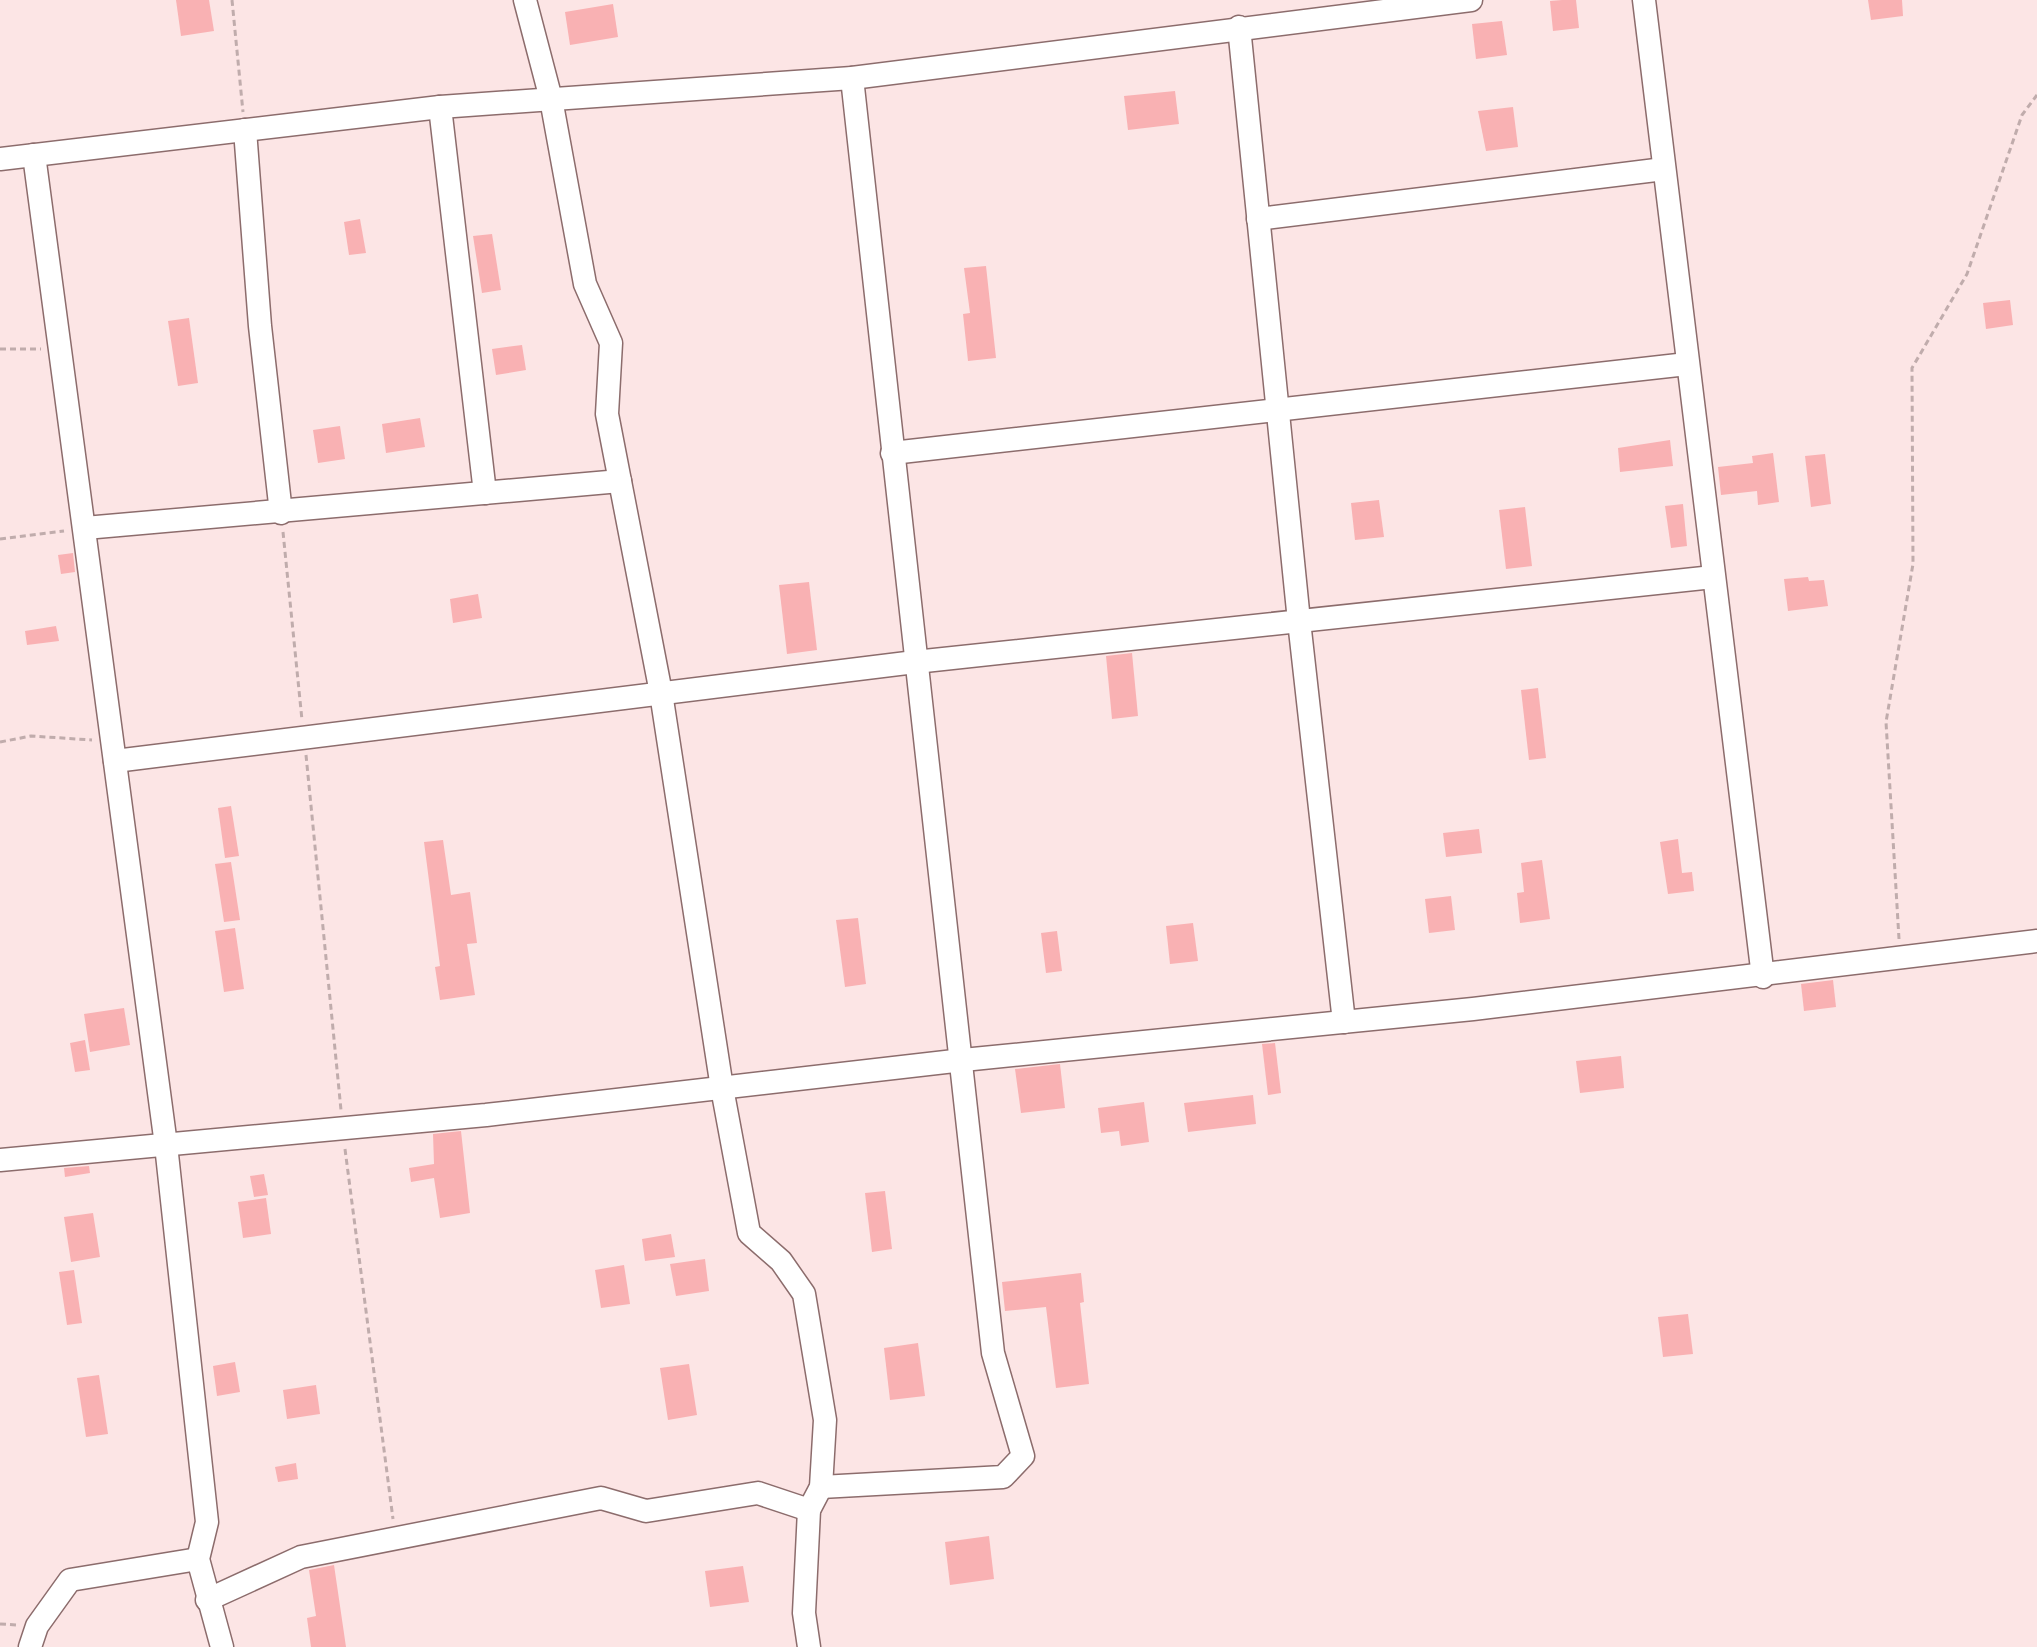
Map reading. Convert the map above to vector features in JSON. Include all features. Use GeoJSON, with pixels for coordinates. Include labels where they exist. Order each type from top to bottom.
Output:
{"type":"FeatureCollection","features":[{"type":"Feature","properties":{"kind":"street"},"geometry":{"type":"LineString","coordinates":[[525,0],[551,99],[585,284],[611,343],[607,414],[661,693],[722,1088],[749,1233],[781,1261],[804,1294],[825,1420],[821,1487],[809,1510],[804,1613],[809,1647]]}},
{"type":"Feature","properties":{"kind":"street"},"geometry":{"type":"LineString","coordinates":[[0,159],[440,107],[852,78],[1471,0]]}},
{"type":"Feature","properties":{"kind":"street"},"geometry":{"type":"LineString","coordinates":[[1644,0],[1763,977]]}},
{"type":"Feature","properties":{"kind":"street"},"geometry":{"type":"LineString","coordinates":[[1239,27],[1299,621],[1344,1022]]}},
{"type":"Feature","properties":{"kind":"street"},"geometry":{"type":"LineString","coordinates":[[821,1487],[1003,1477],[1023,1456],[993,1353],[852,78]]}},
{"type":"Feature","properties":{"kind":"street"},"geometry":{"type":"LineString","coordinates":[[440,107],[485,493]]}},
{"type":"Feature","properties":{"kind":"street"},"geometry":{"type":"LineString","coordinates":[[245,130],[260,326],[281,513]]}},
{"type":"Feature","properties":{"kind":"street"},"geometry":{"type":"LineString","coordinates":[[34,155],[166,1145],[207,1522],[198,1559],[222,1647]]}},
{"type":"Feature","properties":{"kind":"street"},"geometry":{"type":"LineString","coordinates":[[1258,219],[1664,169]]}},
{"type":"Feature","properties":{"kind":"street"},"geometry":{"type":"LineString","coordinates":[[892,453],[1687,364]]}},
{"type":"Feature","properties":{"kind":"street"},"geometry":{"type":"LineString","coordinates":[[85,528],[620,481]]}},
{"type":"Feature","properties":{"kind":"street"},"geometry":{"type":"LineString","coordinates":[[113,751],[304,737],[915,662],[1713,577]]}},
{"type":"Feature","properties":{"kind":"street"},"geometry":{"type":"LineString","coordinates":[[0,1160],[343,1128],[1763,977],[2037,941]]}},
{"type":"Feature","properties":{"kind":"street"},"geometry":{"type":"LineString","coordinates":[[207,1600],[301,1557],[601,1498],[646,1511],[758,1493],[809,1510]]}},
{"type":"Feature","properties":{"kind":"street"},"geometry":{"type":"LineString","coordinates":[[30,1647],[37,1626],[70,1580],[198,1559]]}},
{"type":"Feature","properties":{"kind":"path"},"geometry":{"type":"LineString","coordinates":[[232,0],[245,130]]}},
{"type":"Feature","properties":{"kind":"path"},"geometry":{"type":"LineString","coordinates":[[1900,959],[1886,722],[1913,564],[1912,368],[1967,274],[2022,115],[2037,95]]}},
{"type":"Feature","properties":{"kind":"path"},"geometry":{"type":"LineString","coordinates":[[0,349],[61,350]]}},
{"type":"Feature","properties":{"kind":"path"},"geometry":{"type":"LineString","coordinates":[[281,513],[343,1128],[395,1538]]}},
{"type":"Feature","properties":{"kind":"path"},"geometry":{"type":"LineString","coordinates":[[0,539],[85,528]]}},
{"type":"Feature","properties":{"kind":"path"},"geometry":{"type":"LineString","coordinates":[[0,742],[31,736],[113,751]]}},
{"type":"Feature","properties":{"kind":"building"},"geometry":{"type":"Polygon","coordinates":[[[176,0],[209,0],[214,31],[181,36],[176,0]]]}},
{"type":"Feature","properties":{"kind":"building"},"geometry":{"type":"Polygon","coordinates":[[[1576,0],[1579,28],[1553,31],[1550,1],[1576,0]]]}},
{"type":"Feature","properties":{"kind":"building"},"geometry":{"type":"Polygon","coordinates":[[[1868,0],[1902,0],[1903,16],[1871,20],[1868,0]]]}},
{"type":"Feature","properties":{"kind":"building"},"geometry":{"type":"Polygon","coordinates":[[[613,4],[618,37],[570,45],[565,12],[613,4]]]}},
{"type":"Feature","properties":{"kind":"building"},"geometry":{"type":"Polygon","coordinates":[[[1502,21],[1507,55],[1476,59],[1472,24],[1502,21]]]}},
{"type":"Feature","properties":{"kind":"building"},"geometry":{"type":"Polygon","coordinates":[[[1175,91],[1179,124],[1128,130],[1124,96],[1175,91]]]}},
{"type":"Feature","properties":{"kind":"building"},"geometry":{"type":"Polygon","coordinates":[[[1513,107],[1518,147],[1486,151],[1478,111],[1513,107]]]}},
{"type":"Feature","properties":{"kind":"building"},"geometry":{"type":"Polygon","coordinates":[[[360,219],[366,253],[349,255],[344,222],[360,219]]]}},
{"type":"Feature","properties":{"kind":"building"},"geometry":{"type":"Polygon","coordinates":[[[492,234],[501,290],[482,293],[473,236],[492,234]]]}},
{"type":"Feature","properties":{"kind":"building"},"geometry":{"type":"Polygon","coordinates":[[[986,266],[996,358],[968,361],[963,314],[970,313],[964,268],[986,266]]]}},
{"type":"Feature","properties":{"kind":"building"},"geometry":{"type":"Polygon","coordinates":[[[2010,300],[2013,325],[1986,329],[1983,303],[2010,300]]]}},
{"type":"Feature","properties":{"kind":"building"},"geometry":{"type":"Polygon","coordinates":[[[189,318],[198,383],[178,386],[168,321],[189,318]]]}},
{"type":"Feature","properties":{"kind":"building"},"geometry":{"type":"Polygon","coordinates":[[[522,345],[526,370],[496,375],[492,349],[522,345]]]}},
{"type":"Feature","properties":{"kind":"building"},"geometry":{"type":"Polygon","coordinates":[[[420,418],[425,447],[386,453],[382,424],[420,418]]]}},
{"type":"Feature","properties":{"kind":"building"},"geometry":{"type":"Polygon","coordinates":[[[340,426],[345,459],[318,463],[313,430],[340,426]]]}},
{"type":"Feature","properties":{"kind":"building"},"geometry":{"type":"Polygon","coordinates":[[[1670,440],[1673,466],[1620,472],[1618,448],[1670,440]]]}},
{"type":"Feature","properties":{"kind":"building"},"geometry":{"type":"Polygon","coordinates":[[[1773,453],[1779,502],[1758,505],[1757,491],[1721,495],[1718,467],[1753,463],[1752,456],[1773,453]]]}},
{"type":"Feature","properties":{"kind":"building"},"geometry":{"type":"Polygon","coordinates":[[[1825,454],[1831,504],[1811,507],[1805,456],[1825,454]]]}},
{"type":"Feature","properties":{"kind":"building"},"geometry":{"type":"Polygon","coordinates":[[[1379,500],[1384,537],[1355,540],[1351,503],[1379,500]]]}},
{"type":"Feature","properties":{"kind":"building"},"geometry":{"type":"Polygon","coordinates":[[[1683,504],[1687,546],[1671,548],[1665,506],[1683,504]]]}},
{"type":"Feature","properties":{"kind":"building"},"geometry":{"type":"Polygon","coordinates":[[[1525,507],[1532,566],[1506,569],[1499,510],[1525,507]]]}},
{"type":"Feature","properties":{"kind":"building"},"geometry":{"type":"Polygon","coordinates":[[[73,553],[75,572],[61,574],[58,555],[73,553]]]}},
{"type":"Feature","properties":{"kind":"building"},"geometry":{"type":"Polygon","coordinates":[[[1808,577],[1809,581],[1824,580],[1828,606],[1788,611],[1784,579],[1808,577]]]}},
{"type":"Feature","properties":{"kind":"building"},"geometry":{"type":"Polygon","coordinates":[[[809,582],[817,650],[787,654],[779,585],[809,582]]]}},
{"type":"Feature","properties":{"kind":"building"},"geometry":{"type":"Polygon","coordinates":[[[478,594],[482,618],[453,623],[450,599],[478,594]]]}},
{"type":"Feature","properties":{"kind":"building"},"geometry":{"type":"Polygon","coordinates":[[[56,626],[59,641],[27,645],[25,631],[56,626]]]}},
{"type":"Feature","properties":{"kind":"building"},"geometry":{"type":"Polygon","coordinates":[[[1132,653],[1138,716],[1112,719],[1106,656],[1132,653]]]}},
{"type":"Feature","properties":{"kind":"building"},"geometry":{"type":"Polygon","coordinates":[[[1538,688],[1546,758],[1529,760],[1521,690],[1538,688]]]}},
{"type":"Feature","properties":{"kind":"building"},"geometry":{"type":"Polygon","coordinates":[[[231,806],[239,856],[225,858],[218,808],[231,806]]]}},
{"type":"Feature","properties":{"kind":"building"},"geometry":{"type":"Polygon","coordinates":[[[1479,829],[1482,853],[1446,857],[1443,833],[1479,829]]]}},
{"type":"Feature","properties":{"kind":"building"},"geometry":{"type":"Polygon","coordinates":[[[1678,839],[1682,873],[1692,872],[1694,891],[1668,894],[1660,842],[1678,839]]]}},
{"type":"Feature","properties":{"kind":"building"},"geometry":{"type":"Polygon","coordinates":[[[443,840],[451,895],[470,892],[477,943],[467,944],[475,995],[440,1000],[435,967],[440,966],[424,842],[443,840]]]}},
{"type":"Feature","properties":{"kind":"building"},"geometry":{"type":"Polygon","coordinates":[[[1542,860],[1550,919],[1520,923],[1517,893],[1524,892],[1521,863],[1542,860]]]}},
{"type":"Feature","properties":{"kind":"building"},"geometry":{"type":"Polygon","coordinates":[[[231,862],[240,920],[224,922],[215,864],[231,862]]]}},
{"type":"Feature","properties":{"kind":"building"},"geometry":{"type":"Polygon","coordinates":[[[1451,896],[1455,930],[1429,933],[1425,899],[1451,896]]]}},
{"type":"Feature","properties":{"kind":"building"},"geometry":{"type":"Polygon","coordinates":[[[858,918],[866,984],[845,987],[836,920],[858,918]]]}},
{"type":"Feature","properties":{"kind":"building"},"geometry":{"type":"Polygon","coordinates":[[[1193,923],[1198,961],[1170,964],[1166,926],[1193,923]]]}},
{"type":"Feature","properties":{"kind":"building"},"geometry":{"type":"Polygon","coordinates":[[[235,928],[244,989],[224,992],[215,931],[235,928]]]}},
{"type":"Feature","properties":{"kind":"building"},"geometry":{"type":"Polygon","coordinates":[[[1057,931],[1062,971],[1046,973],[1041,933],[1057,931]]]}},
{"type":"Feature","properties":{"kind":"building"},"geometry":{"type":"Polygon","coordinates":[[[1833,980],[1836,1007],[1804,1011],[1801,984],[1833,980]]]}},
{"type":"Feature","properties":{"kind":"building"},"geometry":{"type":"Polygon","coordinates":[[[124,1008],[130,1045],[90,1052],[84,1014],[124,1008]]]}},
{"type":"Feature","properties":{"kind":"building"},"geometry":{"type":"Polygon","coordinates":[[[85,1040],[90,1070],[75,1072],[70,1043],[85,1040]]]}},
{"type":"Feature","properties":{"kind":"building"},"geometry":{"type":"Polygon","coordinates":[[[1275,1043],[1281,1093],[1268,1095],[1262,1044],[1275,1043]]]}},
{"type":"Feature","properties":{"kind":"building"},"geometry":{"type":"Polygon","coordinates":[[[1621,1056],[1624,1088],[1580,1093],[1576,1061],[1621,1056]]]}},
{"type":"Feature","properties":{"kind":"building"},"geometry":{"type":"Polygon","coordinates":[[[1060,1064],[1065,1108],[1021,1113],[1015,1069],[1060,1064]]]}},
{"type":"Feature","properties":{"kind":"building"},"geometry":{"type":"Polygon","coordinates":[[[1253,1095],[1256,1124],[1188,1132],[1184,1103],[1253,1095]]]}},
{"type":"Feature","properties":{"kind":"building"},"geometry":{"type":"Polygon","coordinates":[[[1144,1102],[1149,1142],[1121,1146],[1119,1131],[1101,1133],[1098,1108],[1144,1102]]]}},
{"type":"Feature","properties":{"kind":"building"},"geometry":{"type":"Polygon","coordinates":[[[461,1131],[470,1213],[440,1218],[434,1178],[411,1182],[409,1168],[434,1164],[433,1134],[461,1131]]]}},
{"type":"Feature","properties":{"kind":"building"},"geometry":{"type":"Polygon","coordinates":[[[89,1166],[90,1173],[65,1177],[64,1168],[89,1166]]]}},
{"type":"Feature","properties":{"kind":"building"},"geometry":{"type":"Polygon","coordinates":[[[264,1174],[268,1195],[254,1197],[250,1176],[264,1174]]]}},
{"type":"Feature","properties":{"kind":"building"},"geometry":{"type":"Polygon","coordinates":[[[885,1191],[892,1249],[872,1252],[865,1193],[885,1191]]]}},
{"type":"Feature","properties":{"kind":"building"},"geometry":{"type":"Polygon","coordinates":[[[266,1198],[271,1234],[243,1238],[238,1202],[266,1198]]]}},
{"type":"Feature","properties":{"kind":"building"},"geometry":{"type":"Polygon","coordinates":[[[93,1213],[100,1257],[71,1262],[64,1217],[93,1213]]]}},
{"type":"Feature","properties":{"kind":"building"},"geometry":{"type":"Polygon","coordinates":[[[671,1234],[675,1257],[645,1261],[642,1239],[671,1234]]]}},
{"type":"Feature","properties":{"kind":"building"},"geometry":{"type":"Polygon","coordinates":[[[705,1259],[709,1291],[676,1296],[670,1264],[705,1259]]]}},
{"type":"Feature","properties":{"kind":"building"},"geometry":{"type":"Polygon","coordinates":[[[624,1265],[630,1304],[601,1308],[595,1270],[624,1265]]]}},
{"type":"Feature","properties":{"kind":"building"},"geometry":{"type":"Polygon","coordinates":[[[74,1270],[82,1323],[67,1325],[59,1272],[74,1270]]]}},
{"type":"Feature","properties":{"kind":"building"},"geometry":{"type":"Polygon","coordinates":[[[1081,1273],[1084,1302],[1080,1303],[1089,1384],[1056,1388],[1046,1307],[1005,1311],[1002,1282],[1081,1273]]]}},
{"type":"Feature","properties":{"kind":"building"},"geometry":{"type":"Polygon","coordinates":[[[1688,1314],[1693,1354],[1663,1357],[1658,1317],[1688,1314]]]}},
{"type":"Feature","properties":{"kind":"building"},"geometry":{"type":"Polygon","coordinates":[[[918,1343],[925,1396],[890,1400],[884,1348],[918,1343]]]}},
{"type":"Feature","properties":{"kind":"building"},"geometry":{"type":"Polygon","coordinates":[[[235,1362],[240,1392],[217,1396],[213,1366],[235,1362]]]}},
{"type":"Feature","properties":{"kind":"building"},"geometry":{"type":"Polygon","coordinates":[[[689,1364],[697,1415],[668,1420],[660,1368],[689,1364]]]}},
{"type":"Feature","properties":{"kind":"building"},"geometry":{"type":"Polygon","coordinates":[[[99,1375],[108,1434],[86,1437],[77,1378],[99,1375]]]}},
{"type":"Feature","properties":{"kind":"building"},"geometry":{"type":"Polygon","coordinates":[[[316,1385],[320,1414],[287,1419],[283,1390],[316,1385]]]}},
{"type":"Feature","properties":{"kind":"building"},"geometry":{"type":"Polygon","coordinates":[[[296,1463],[298,1479],[278,1482],[275,1467],[296,1463]]]}},
{"type":"Feature","properties":{"kind":"building"},"geometry":{"type":"Polygon","coordinates":[[[989,1536],[994,1579],[950,1585],[945,1542],[989,1536]]]}},
{"type":"Feature","properties":{"kind":"building"},"geometry":{"type":"Polygon","coordinates":[[[334,1565],[346,1647],[311,1647],[307,1618],[316,1616],[309,1570],[334,1565]]]}},
{"type":"Feature","properties":{"kind":"building"},"geometry":{"type":"Polygon","coordinates":[[[743,1566],[749,1602],[710,1607],[705,1571],[743,1566]]]}}]}
